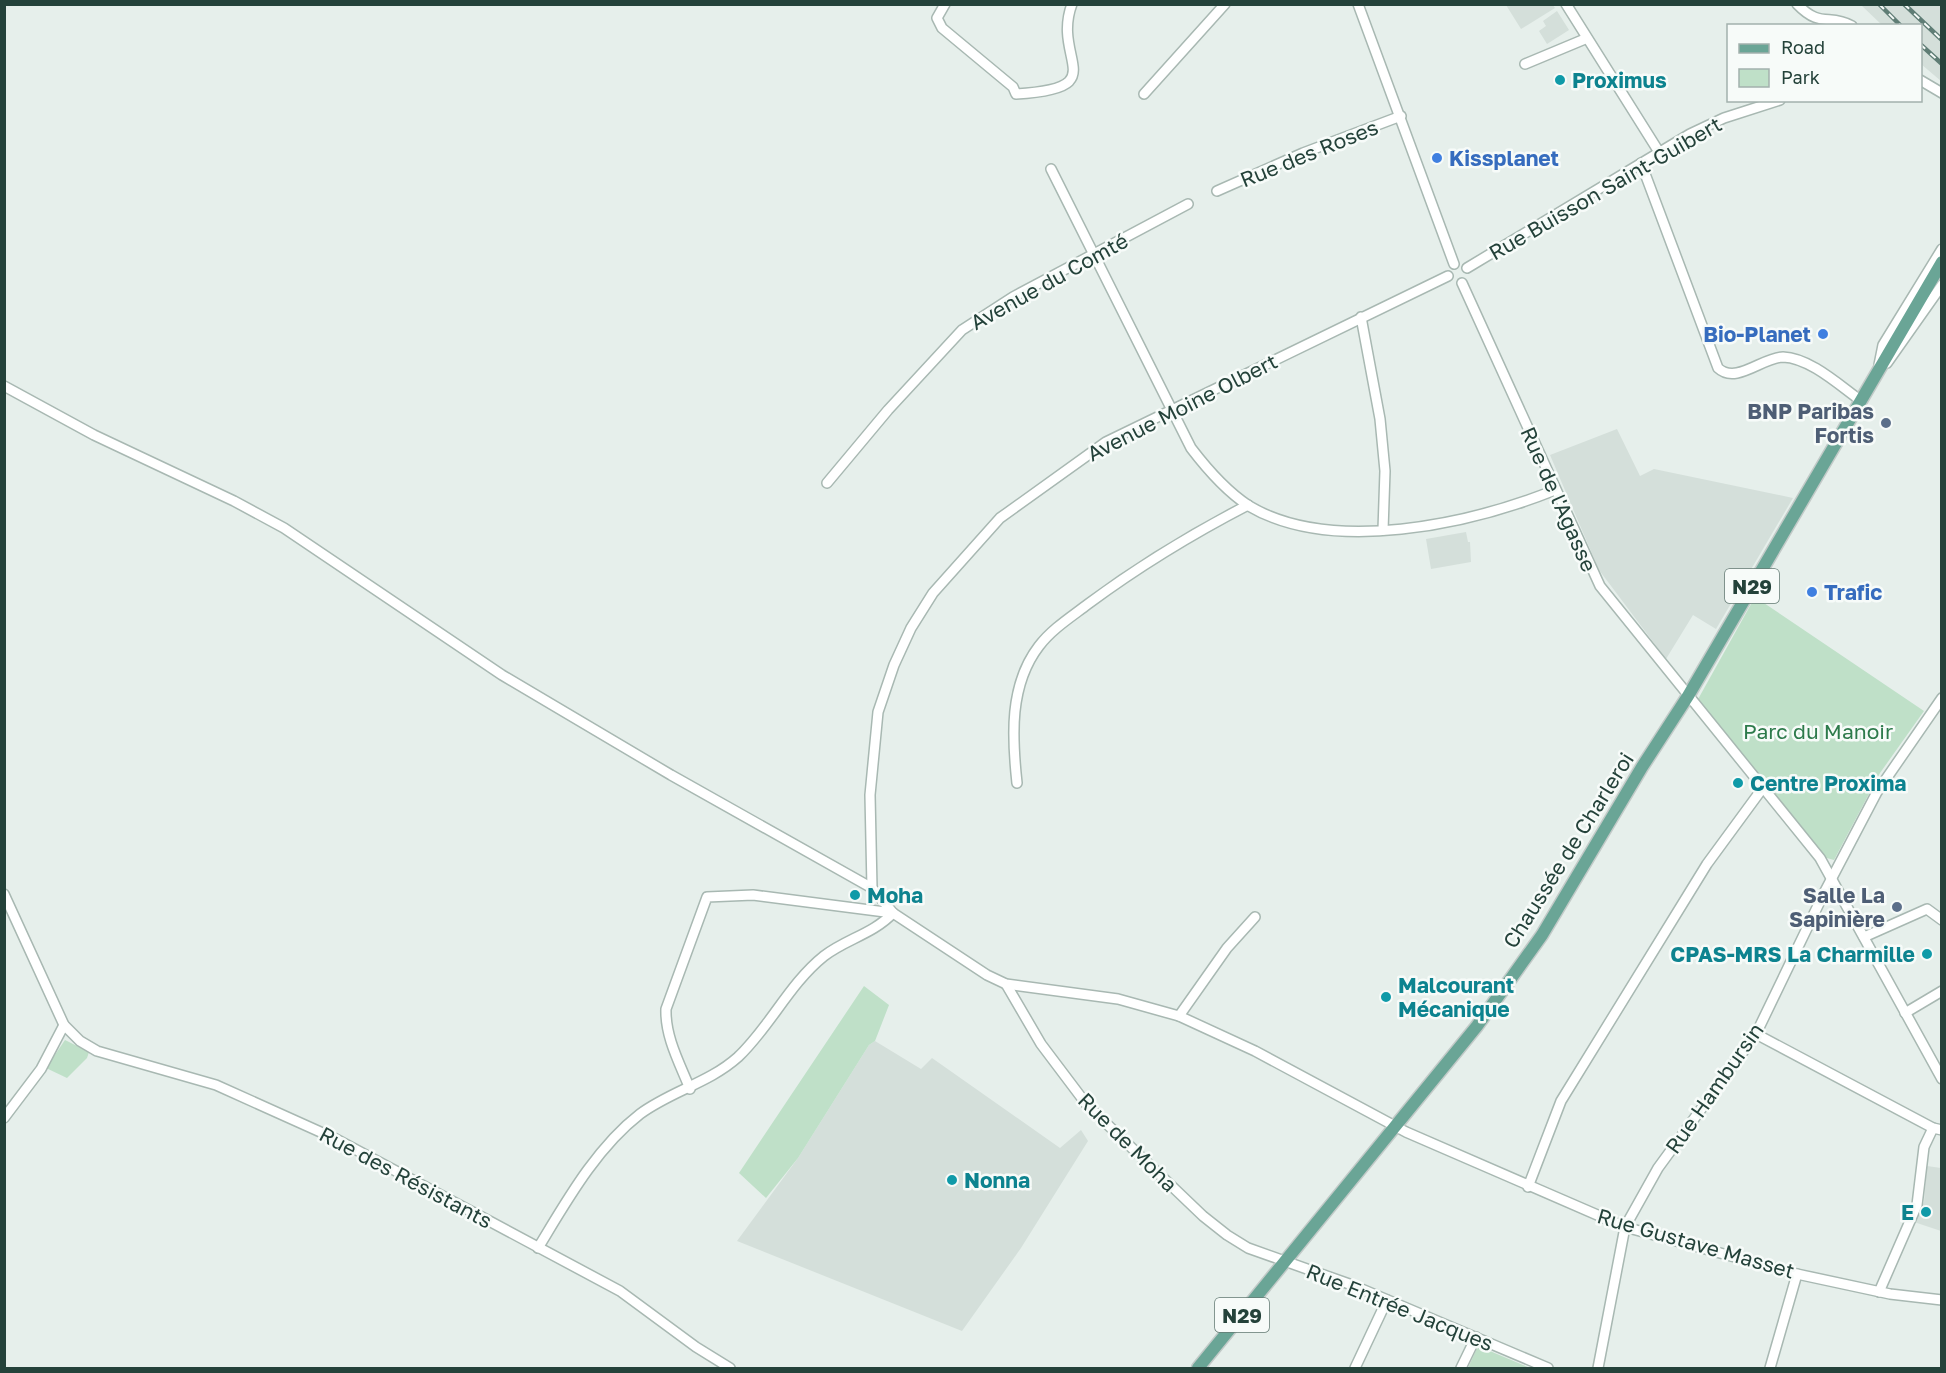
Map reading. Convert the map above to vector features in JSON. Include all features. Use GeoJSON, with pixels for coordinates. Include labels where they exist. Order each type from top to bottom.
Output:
{"type":"FeatureCollection","features":[{"type":"Feature","properties":{"kind":"main road","name":"Chaussée de Charleroi"},"geometry":{"type":"LineString","coordinates":[[1198,1368],[1393,1126],[1477,1026],[1542,935],[1642,767],[1688,696],[1941,262]]}},
{"type":"Feature","properties":{"kind":"street"},"geometry":{"type":"LineString","coordinates":[[945,4],[937,18],[942,28],[1013,87],[1017,94],[1057,90],[1068,85],[1072,77],[1068,16],[1072,4]]}},
{"type":"Feature","properties":{"kind":"street"},"geometry":{"type":"LineString","coordinates":[[1144,94],[1225,4]]}},
{"type":"Feature","properties":{"kind":"street"},"geometry":{"type":"LineString","coordinates":[[1358,4],[1454,264]]}},
{"type":"Feature","properties":{"kind":"street"},"geometry":{"type":"LineString","coordinates":[[1566,4],[1585,39],[1659,152]]}},
{"type":"Feature","properties":{"kind":"street"},"geometry":{"type":"LineString","coordinates":[[1797,4],[1809,17],[1822,21],[1844,21],[1849,24]]}},
{"type":"Feature","properties":{"kind":"street"},"geometry":{"type":"LineString","coordinates":[[1525,64],[1585,39]]}},
{"type":"Feature","properties":{"kind":"street"},"geometry":{"type":"LineString","coordinates":[[1922,81],[1941,93]]}},
{"type":"Feature","properties":{"kind":"street","name":"Rue Buisson Saint-Guibert"},"geometry":{"type":"LineString","coordinates":[[1467,268],[1659,152],[1707,126],[1774,102]]}},
{"type":"Feature","properties":{"kind":"street","name":"Rue des Roses"},"geometry":{"type":"LineString","coordinates":[[1217,191],[1303,153],[1401,116]]}},
{"type":"Feature","properties":{"kind":"street"},"geometry":{"type":"LineString","coordinates":[[1641,163],[1719,370],[1729,374],[1777,358],[1790,358],[1810,366],[1860,400]]}},
{"type":"Feature","properties":{"kind":"street"},"geometry":{"type":"LineString","coordinates":[[1051,170],[1191,448],[1206,468],[1248,505],[1298,527],[1334,532],[1383,530],[1489,513],[1555,490]]}},
{"type":"Feature","properties":{"kind":"street","name":"Avenue du Comté"},"geometry":{"type":"LineString","coordinates":[[827,483],[888,410],[962,330],[1004,302],[1188,204]]}},
{"type":"Feature","properties":{"kind":"street","name":"Chaussée de Charleroi"},"geometry":{"type":"LineString","coordinates":[[1877,374],[1883,345],[1941,249]]}},
{"type":"Feature","properties":{"kind":"street"},"geometry":{"type":"LineString","coordinates":[[1454,264],[1462,264],[1467,268],[1467,278],[1462,283],[1452,282],[1448,276],[1449,268],[1454,264]]}},
{"type":"Feature","properties":{"kind":"street","name":"Avenue Moine Olbert"},"geometry":{"type":"LineString","coordinates":[[872,888],[870,795],[878,712],[894,665],[911,628],[933,593],[1000,518],[1106,442],[1448,276]]}},
{"type":"Feature","properties":{"kind":"street","name":"Rue de l'Agasse"},"geometry":{"type":"LineString","coordinates":[[1462,283],[1600,586],[1820,858],[1941,1079]]}},
{"type":"Feature","properties":{"kind":"street","name":"Chaussée de Charleroi"},"geometry":{"type":"LineString","coordinates":[[1877,374],[1895,355],[1941,285]]}},
{"type":"Feature","properties":{"kind":"street"},"geometry":{"type":"LineString","coordinates":[[1361,317],[1380,419],[1385,471],[1383,530]]}},
{"type":"Feature","properties":{"kind":"street"},"geometry":{"type":"LineString","coordinates":[[4,386],[94,435],[234,501],[284,528],[502,675],[734,812],[872,888],[893,914],[987,975],[1006,984]]}},
{"type":"Feature","properties":{"kind":"street"},"geometry":{"type":"LineString","coordinates":[[1017,783],[1012,730],[1016,701],[1038,647],[1055,628],[1106,590],[1209,525],[1248,505]]}},
{"type":"Feature","properties":{"kind":"street","name":"Rue Hambursin"},"geometry":{"type":"LineString","coordinates":[[1598,1368],[1625,1227],[1658,1168],[1756,1034],[1831,878],[1877,792],[1941,698]]}},
{"type":"Feature","properties":{"kind":"street"},"geometry":{"type":"LineString","coordinates":[[1527,1187],[1561,1101],[1707,864],[1762,789]]}},
{"type":"Feature","properties":{"kind":"street"},"geometry":{"type":"LineString","coordinates":[[4,894],[64,1025],[41,1069],[4,1118]]}},
{"type":"Feature","properties":{"kind":"street"},"geometry":{"type":"LineString","coordinates":[[690,1089],[670,1039],[666,1010],[707,897],[753,895],[893,914]]}},
{"type":"Feature","properties":{"kind":"street"},"geometry":{"type":"LineString","coordinates":[[1864,937],[1927,909],[1941,920]]}},
{"type":"Feature","properties":{"kind":"street"},"geometry":{"type":"LineString","coordinates":[[538,1248],[589,1169],[640,1114],[723,1070],[765,1028],[781,1002],[825,955],[880,927],[893,914]]}},
{"type":"Feature","properties":{"kind":"street"},"geometry":{"type":"LineString","coordinates":[[1179,1016],[1227,948],[1255,917]]}},
{"type":"Feature","properties":{"kind":"street","name":"Rue Gustave Masset"},"geometry":{"type":"LineString","coordinates":[[1006,984],[1118,999],[1179,1016],[1262,1054],[1393,1126],[1527,1187],[1625,1227],[1797,1274],[1879,1292],[1941,1300]]}},
{"type":"Feature","properties":{"kind":"street","name":"Rue de Moha"},"geometry":{"type":"LineString","coordinates":[[1006,984],[1041,1044],[1087,1105],[1203,1216],[1227,1235],[1248,1248],[1285,1261]]}},
{"type":"Feature","properties":{"kind":"street"},"geometry":{"type":"LineString","coordinates":[[1905,1013],[1941,991]]}},
{"type":"Feature","properties":{"kind":"street","name":"Rue des Résistants"},"geometry":{"type":"LineString","coordinates":[[64,1025],[80,1041],[97,1051],[216,1085],[336,1139],[620,1291],[696,1347],[730,1368]]}},
{"type":"Feature","properties":{"kind":"street"},"geometry":{"type":"LineString","coordinates":[[1756,1034],[1937,1129],[1924,1147],[1917,1205],[1879,1292]]}},
{"type":"Feature","properties":{"kind":"street","name":"Rue Entrée Jacques"},"geometry":{"type":"LineString","coordinates":[[1285,1261],[1387,1300],[1548,1368]]}},
{"type":"Feature","properties":{"kind":"street"},"geometry":{"type":"LineString","coordinates":[[1770,1368],[1797,1274]]}},
{"type":"Feature","properties":{"kind":"street"},"geometry":{"type":"LineString","coordinates":[[1356,1368],[1387,1300]]}},
{"type":"Feature","properties":{"kind":"street"},"geometry":{"type":"LineString","coordinates":[[1461,1368],[1476,1337]]}},
{"type":"Feature","properties":{"kind":"shaded area"},"geometry":{"type":"Polygon","coordinates":[[[1506,5],[1553,5],[1555,8],[1521,29],[1506,5]]]}},
{"type":"Feature","properties":{"kind":"shaded area"},"geometry":{"type":"Polygon","coordinates":[[[1861,5],[1941,5],[1941,81],[1922,65],[1922,24],[1881,24],[1861,5]]]}},
{"type":"Feature","properties":{"kind":"shaded area"},"geometry":{"type":"Polygon","coordinates":[[[1557,11],[1569,30],[1547,44],[1539,31],[1546,26],[1543,21],[1557,11]]]}},
{"type":"Feature","properties":{"kind":"shaded area"},"geometry":{"type":"Polygon","coordinates":[[[1617,429],[1640,476],[1654,469],[1793,498],[1716,629],[1693,615],[1666,659],[1599,570],[1550,455],[1617,429]]]}},
{"type":"Feature","properties":{"kind":"shaded area"},"geometry":{"type":"Polygon","coordinates":[[[1466,532],[1468,542],[1470,542],[1471,562],[1431,569],[1426,539],[1466,532]]]}},
{"type":"Feature","properties":{"kind":"shaded area"},"geometry":{"type":"Polygon","coordinates":[[[875,1041],[921,1069],[932,1058],[1060,1148],[1081,1130],[1088,1141],[1021,1248],[962,1331],[737,1241],[798,1158],[869,1045],[875,1041]]]}},
{"type":"Feature","properties":{"kind":"shaded area"},"geometry":{"type":"Polygon","coordinates":[[[1927,1166],[1941,1168],[1941,1231],[1914,1222],[1924,1202],[1927,1166]]]}},
{"type":"Feature","properties":{"kind":"green space","name":"Parc du Manoir"},"geometry":{"type":"Polygon","coordinates":[[[1755,597],[1924,711],[1880,773],[1834,860],[1823,857],[1697,701],[1755,597]]]}},
{"type":"Feature","properties":{"kind":"green space"},"geometry":{"type":"Polygon","coordinates":[[[864,986],[889,1005],[875,1041],[869,1045],[798,1158],[766,1198],[739,1173],[864,986]]]}},
{"type":"Feature","properties":{"kind":"green space"},"geometry":{"type":"Polygon","coordinates":[[[65,1040],[89,1052],[87,1058],[67,1078],[46,1068],[65,1040]]]}},
{"type":"Feature","properties":{"kind":"green space"},"geometry":{"type":"Polygon","coordinates":[[[1478,1346],[1530,1368],[1468,1368],[1478,1346]]]}},
{"type":"Feature","properties":{"kind":"railway"},"geometry":{"type":"LineString","coordinates":[[1879,4],[1899,24]]}},
{"type":"Feature","properties":{"kind":"railway"},"geometry":{"type":"LineString","coordinates":[[1904,4],[1942,40]]}},
{"type":"Feature","properties":{"kind":"railway"},"geometry":{"type":"LineString","coordinates":[[1922,46],[1942,64]]}},
{"type":"Feature","properties":{"kind":"place","name":"Proximus"},"geometry":{"type":"Point","coordinates":[1560,80]}},
{"type":"Feature","properties":{"kind":"place","name":"Kissplanet"},"geometry":{"type":"Point","coordinates":[1437,158]}},
{"type":"Feature","properties":{"kind":"place","name":"Bio-Planet"},"geometry":{"type":"Point","coordinates":[1823,334]}},
{"type":"Feature","properties":{"kind":"place","name":"BNP Paribas Fortis"},"geometry":{"type":"Point","coordinates":[1886,423]}},
{"type":"Feature","properties":{"kind":"place","name":"Trafic"},"geometry":{"type":"Point","coordinates":[1812,592]}},
{"type":"Feature","properties":{"kind":"place","name":"Centre Proxima"},"geometry":{"type":"Point","coordinates":[1738,783]}},
{"type":"Feature","properties":{"kind":"place","name":"Moha"},"geometry":{"type":"Point","coordinates":[855,895]}},
{"type":"Feature","properties":{"kind":"place","name":"Salle La Sapinière"},"geometry":{"type":"Point","coordinates":[1897,907]}},
{"type":"Feature","properties":{"kind":"place","name":"CPAS-MRS La Charmille"},"geometry":{"type":"Point","coordinates":[1927,954]}},
{"type":"Feature","properties":{"kind":"place","name":"Malcourant Mécanique"},"geometry":{"type":"Point","coordinates":[1386,997]}},
{"type":"Feature","properties":{"kind":"place","name":"Nonna"},"geometry":{"type":"Point","coordinates":[952,1180]}},
{"type":"Feature","properties":{"kind":"place","name":"E"},"geometry":{"type":"Point","coordinates":[1926,1212]}}]}
